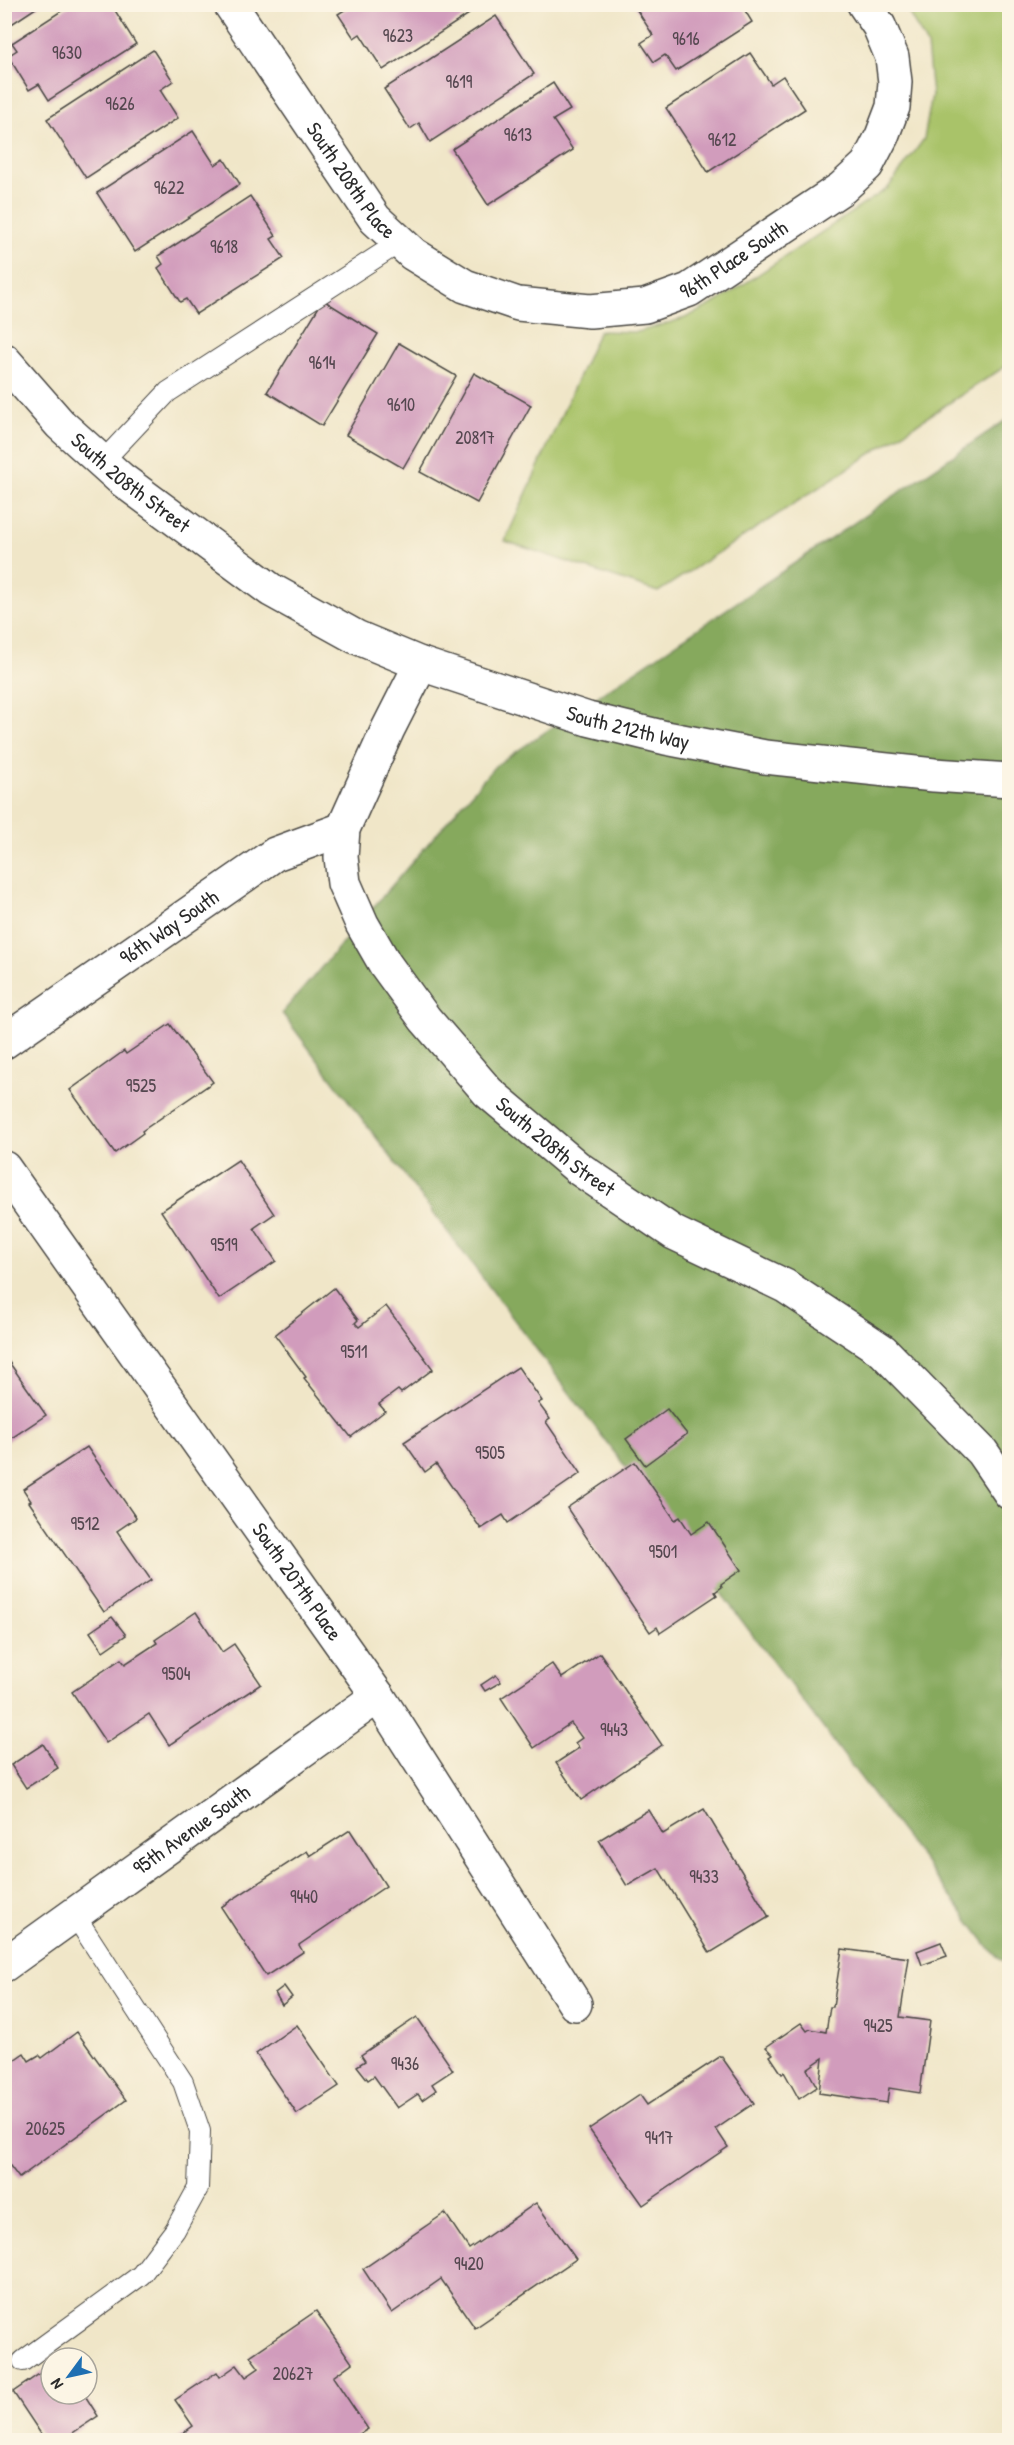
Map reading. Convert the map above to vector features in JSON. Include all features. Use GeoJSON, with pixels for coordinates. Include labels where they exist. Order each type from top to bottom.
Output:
{"type":"FeatureCollection","features":[{"type":"Feature","properties":{"kind":"street","name":"South 208th Place"},"geometry":{"type":"LineString","coordinates":[[230,4],[375,219],[413,254],[465,286],[518,304]]}},
{"type":"Feature","properties":{"kind":"street","name":"96th Place South"},"geometry":{"type":"LineString","coordinates":[[518,304],[590,311],[645,306],[689,290],[842,188],[867,165],[882,136],[893,107],[895,82],[892,57],[879,26],[864,4]]}},
{"type":"Feature","properties":{"kind":"street","name":"South 208th Street"},"geometry":{"type":"LineString","coordinates":[[4,360],[60,424],[121,479],[271,590]]}},
{"type":"Feature","properties":{"kind":"street","name":"South 212th Way"},"geometry":{"type":"LineString","coordinates":[[271,590],[356,637],[421,664],[588,719],[666,738],[765,757],[934,775],[1010,780]]}},
{"type":"Feature","properties":{"kind":"street","name":"South 208th Street"},"geometry":{"type":"LineString","coordinates":[[421,664],[388,729],[343,829],[341,856],[344,883],[362,924],[385,964],[425,1018],[488,1092],[578,1168],[674,1233],[784,1286],[883,1351],[982,1452],[1010,1493]]}},
{"type":"Feature","properties":{"kind":"street","name":"96th Way South"},"geometry":{"type":"LineString","coordinates":[[4,1042],[275,854],[343,829]]}},
{"type":"Feature","properties":{"kind":"street","name":"South 207th Place"},"geometry":{"type":"LineString","coordinates":[[4,1168],[378,1696],[575,2004]]}},
{"type":"Feature","properties":{"kind":"street","name":"95th Avenue South"},"geometry":{"type":"LineString","coordinates":[[4,1965],[378,1696]]}},
{"type":"Feature","properties":{"kind":"lane"},"geometry":{"type":"LineString","coordinates":[[102,462],[168,392],[400,242]]}},
{"type":"Feature","properties":{"kind":"lane"},"geometry":{"type":"LineString","coordinates":[[23,2361],[141,2275],[175,2229],[198,2188],[200,2131],[183,2082],[74,1914]]}},
{"type":"Feature","properties":{"kind":"green space"},"geometry":{"type":"Polygon","coordinates":[[[904,5],[1009,5],[1009,364],[658,592],[505,541],[599,331],[638,332],[685,318],[717,302],[888,188],[924,139],[932,95],[927,45],[904,5]]]}},
{"type":"Feature","properties":{"kind":"green space"},"geometry":{"type":"Polygon","coordinates":[[[1009,418],[1009,1964],[994,1954],[282,1013],[495,766],[1009,418]]]}},
{"type":"Feature","properties":{"kind":"building"},"geometry":{"type":"Polygon","coordinates":[[[4,4],[42,4],[4,29],[4,4]]]}},
{"type":"Feature","properties":{"kind":"building"},"geometry":{"type":"Polygon","coordinates":[[[72,4],[111,4],[136,44],[49,100],[39,84],[29,90],[8,56],[17,50],[12,43],[72,4]]]}},
{"type":"Feature","properties":{"kind":"building"},"geometry":{"type":"Polygon","coordinates":[[[354,4],[463,4],[469,14],[383,70],[360,34],[354,38],[338,14],[354,4]]]}},
{"type":"Feature","properties":{"kind":"building"},"geometry":{"type":"Polygon","coordinates":[[[633,4],[741,4],[752,22],[676,71],[665,55],[654,62],[641,43],[653,35],[633,4]]]}},
{"type":"Feature","properties":{"kind":"building"},"geometry":{"type":"Polygon","coordinates":[[[496,16],[534,74],[430,142],[419,123],[410,129],[384,89],[496,16]]]}},
{"type":"Feature","properties":{"kind":"building"},"geometry":{"type":"Polygon","coordinates":[[[153,50],[173,81],[160,90],[178,118],[86,178],[47,119],[153,50]]]}},
{"type":"Feature","properties":{"kind":"building"},"geometry":{"type":"Polygon","coordinates":[[[750,53],[771,84],[783,76],[805,109],[708,172],[666,108],[750,53]]]}},
{"type":"Feature","properties":{"kind":"building"},"geometry":{"type":"Polygon","coordinates":[[[553,83],[570,110],[553,120],[573,150],[488,205],[452,149],[553,83]]]}},
{"type":"Feature","properties":{"kind":"building"},"geometry":{"type":"Polygon","coordinates":[[[193,131],[215,165],[224,159],[240,184],[135,252],[97,193],[193,131]]]}},
{"type":"Feature","properties":{"kind":"building"},"geometry":{"type":"Polygon","coordinates":[[[250,196],[276,236],[271,239],[284,258],[196,314],[186,299],[180,302],[158,268],[163,264],[158,256],[250,196]]]}},
{"type":"Feature","properties":{"kind":"building"},"geometry":{"type":"Polygon","coordinates":[[[323,300],[378,334],[322,426],[267,392],[323,300]]]}},
{"type":"Feature","properties":{"kind":"building"},"geometry":{"type":"Polygon","coordinates":[[[399,343],[456,376],[403,468],[346,435],[399,343]]]}},
{"type":"Feature","properties":{"kind":"building"},"geometry":{"type":"Polygon","coordinates":[[[474,373],[531,405],[477,503],[420,472],[474,373]]]}},
{"type":"Feature","properties":{"kind":"building"},"geometry":{"type":"Polygon","coordinates":[[[170,1024],[213,1082],[142,1131],[143,1133],[115,1153],[70,1090],[124,1051],[126,1054],[170,1024]]]}},
{"type":"Feature","properties":{"kind":"building"},"geometry":{"type":"Polygon","coordinates":[[[238,1160],[274,1214],[254,1228],[276,1261],[219,1299],[161,1211],[238,1160]]]}},
{"type":"Feature","properties":{"kind":"building"},"geometry":{"type":"Polygon","coordinates":[[[334,1288],[358,1320],[355,1323],[359,1327],[386,1306],[433,1369],[401,1393],[398,1390],[379,1404],[385,1411],[351,1437],[304,1378],[306,1377],[275,1335],[334,1288]]]}},
{"type":"Feature","properties":{"kind":"building"},"geometry":{"type":"Polygon","coordinates":[[[4,1355],[46,1415],[4,1443],[4,1355]]]}},
{"type":"Feature","properties":{"kind":"building"},"geometry":{"type":"Polygon","coordinates":[[[518,1367],[542,1401],[538,1403],[550,1419],[546,1422],[581,1473],[508,1523],[503,1515],[481,1529],[436,1464],[425,1472],[404,1442],[518,1367]]]}},
{"type":"Feature","properties":{"kind":"building"},"geometry":{"type":"Polygon","coordinates":[[[667,1409],[687,1434],[645,1465],[626,1439],[667,1409]]]}},
{"type":"Feature","properties":{"kind":"building"},"geometry":{"type":"Polygon","coordinates":[[[87,1447],[136,1518],[117,1531],[151,1580],[104,1612],[29,1502],[31,1501],[23,1489],[87,1447]]]}},
{"type":"Feature","properties":{"kind":"building"},"geometry":{"type":"Polygon","coordinates":[[[635,1462],[675,1520],[680,1517],[691,1534],[709,1522],[741,1570],[721,1584],[722,1587],[715,1592],[717,1595],[660,1633],[657,1627],[650,1632],[567,1508],[635,1462]]]}},
{"type":"Feature","properties":{"kind":"building"},"geometry":{"type":"Polygon","coordinates":[[[196,1612],[222,1652],[234,1644],[261,1684],[169,1745],[149,1714],[106,1743],[72,1692],[121,1659],[125,1664],[157,1643],[155,1640],[196,1612]]]}},
{"type":"Feature","properties":{"kind":"building"},"geometry":{"type":"Polygon","coordinates":[[[112,1617],[126,1635],[103,1651],[90,1632],[112,1617]]]}},
{"type":"Feature","properties":{"kind":"building"},"geometry":{"type":"Polygon","coordinates":[[[600,1653],[662,1745],[581,1800],[556,1763],[579,1748],[575,1743],[582,1738],[571,1723],[534,1748],[501,1698],[552,1664],[562,1678],[600,1653]]]}},
{"type":"Feature","properties":{"kind":"building"},"geometry":{"type":"Polygon","coordinates":[[[496,1675],[501,1682],[485,1691],[481,1685],[496,1675]]]}},
{"type":"Feature","properties":{"kind":"building"},"geometry":{"type":"Polygon","coordinates":[[[43,1744],[58,1768],[26,1788],[11,1765],[43,1744]]]}},
{"type":"Feature","properties":{"kind":"building"},"geometry":{"type":"Polygon","coordinates":[[[704,1809],[769,1917],[710,1953],[658,1868],[627,1886],[599,1840],[648,1810],[663,1834],[704,1809]]]}},
{"type":"Feature","properties":{"kind":"building"},"geometry":{"type":"Polygon","coordinates":[[[350,1830],[386,1886],[299,1945],[303,1952],[266,1976],[221,1907],[307,1851],[310,1856],[350,1830]]]}},
{"type":"Feature","properties":{"kind":"building"},"geometry":{"type":"Polygon","coordinates":[[[941,1942],[947,1956],[922,1965],[917,1951],[941,1942]]]}},
{"type":"Feature","properties":{"kind":"building"},"geometry":{"type":"Polygon","coordinates":[[[842,1949],[909,1958],[900,2017],[930,2021],[920,2093],[889,2088],[887,2103],[819,2093],[823,2058],[807,2069],[817,2087],[799,2099],[784,2072],[782,2074],[770,2056],[773,2054],[766,2047],[801,2023],[807,2031],[810,2029],[826,2032],[830,2007],[833,2007],[842,1949]]]}},
{"type":"Feature","properties":{"kind":"building"},"geometry":{"type":"Polygon","coordinates":[[[284,1986],[292,1997],[282,2005],[275,1993],[284,1986]]]}},
{"type":"Feature","properties":{"kind":"building"},"geometry":{"type":"Polygon","coordinates":[[[417,2017],[453,2070],[432,2084],[436,2090],[422,2100],[418,2094],[397,2108],[374,2076],[368,2080],[357,2066],[365,2061],[361,2055],[417,2017]]]}},
{"type":"Feature","properties":{"kind":"building"},"geometry":{"type":"Polygon","coordinates":[[[297,2025],[339,2086],[297,2114],[256,2054],[297,2025]]]}},
{"type":"Feature","properties":{"kind":"building"},"geometry":{"type":"Polygon","coordinates":[[[77,2032],[126,2100],[19,2178],[4,2158],[4,2067],[24,2053],[29,2061],[39,2055],[42,2058],[77,2032]]]}},
{"type":"Feature","properties":{"kind":"building"},"geometry":{"type":"Polygon","coordinates":[[[721,2056],[754,2103],[716,2129],[728,2147],[643,2205],[589,2129],[640,2095],[647,2105],[721,2056]]]}},
{"type":"Feature","properties":{"kind":"building"},"geometry":{"type":"Polygon","coordinates":[[[536,2203],[576,2259],[475,2328],[441,2279],[392,2313],[363,2269],[445,2213],[469,2249],[536,2203]]]}},
{"type":"Feature","properties":{"kind":"building"},"geometry":{"type":"Polygon","coordinates":[[[316,2311],[352,2363],[333,2377],[368,2429],[350,2440],[173,2440],[193,2426],[175,2400],[217,2372],[220,2377],[237,2365],[246,2377],[259,2368],[250,2356],[316,2311]]]}},
{"type":"Feature","properties":{"kind":"building"},"geometry":{"type":"Polygon","coordinates":[[[39,2374],[39,2406],[92,2406],[98,2416],[62,2440],[45,2440],[13,2392],[39,2374]]]}}]}
